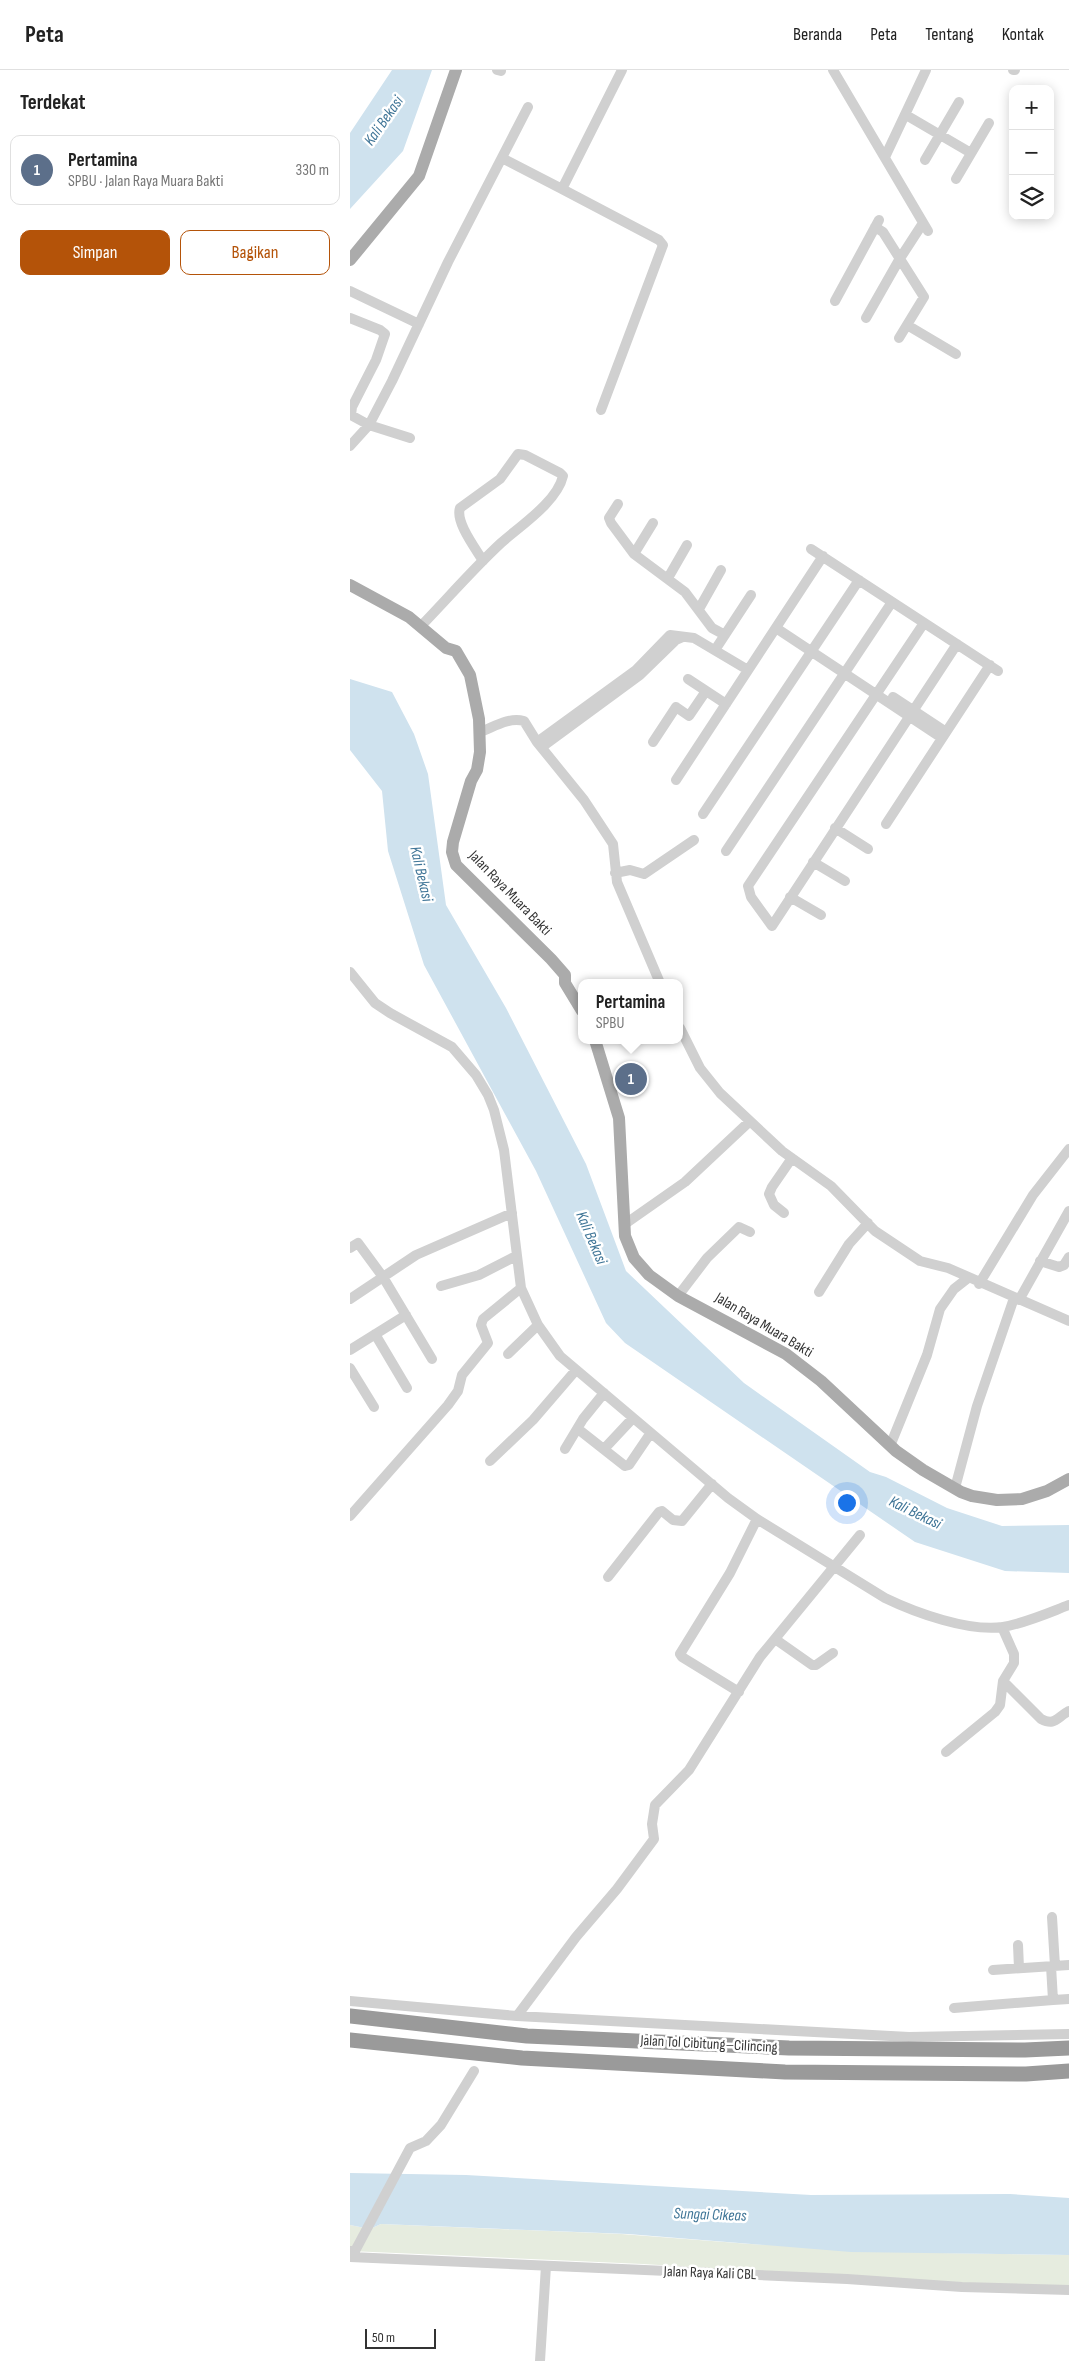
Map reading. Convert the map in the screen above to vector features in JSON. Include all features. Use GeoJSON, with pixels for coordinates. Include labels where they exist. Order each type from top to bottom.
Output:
{"type":"FeatureCollection","features":[{"type":"Feature","properties":{"kind":"highway","name":"Jalan Tol Cibitung–Cilincing"},"geometry":{"type":"LineString","coordinates":[[350,2016],[527,2036],[789,2048],[1025,2050],[1069,2048]]}},
{"type":"Feature","properties":{"kind":"highway","name":"Jalan Tol Cibitung–Cilincing"},"geometry":{"type":"LineString","coordinates":[[350,2040],[522,2058],[786,2072],[1026,2074],[1069,2071]]}},
{"type":"Feature","properties":{"kind":"main road"},"geometry":{"type":"LineString","coordinates":[[350,260],[419,176],[456,70]]}},
{"type":"Feature","properties":{"kind":"main road","name":"Jalan Raya Muara Bakti"},"geometry":{"type":"LineString","coordinates":[[350,585],[421,626],[446,648],[456,651],[470,675],[480,732],[480,752],[477,770],[471,781],[453,842],[452,852],[456,865],[538,945],[564,975],[565,983],[578,1004]]}},
{"type":"Feature","properties":{"kind":"main road","name":"Jalan Raya Muara Bakti"},"geometry":{"type":"LineString","coordinates":[[596,1044],[619,1118],[625,1236],[634,1258],[649,1275],[678,1296],[720,1316],[792,1358],[809,1371],[890,1446],[923,1470],[954,1488],[972,1496],[1009,1500],[1034,1496],[1069,1479]]}},
{"type":"Feature","properties":{"kind":"street"},"geometry":{"type":"LineString","coordinates":[[562,189],[622,70]]}},
{"type":"Feature","properties":{"kind":"street"},"geometry":{"type":"LineString","coordinates":[[832,70],[926,227],[899,260],[866,318]]}},
{"type":"Feature","properties":{"kind":"street"},"geometry":{"type":"LineString","coordinates":[[885,157],[926,70]]}},
{"type":"Feature","properties":{"kind":"street"},"geometry":{"type":"LineString","coordinates":[[924,160],[959,102]]}},
{"type":"Feature","properties":{"kind":"street"},"geometry":{"type":"LineString","coordinates":[[350,446],[369,425],[528,107]]}},
{"type":"Feature","properties":{"kind":"street"},"geometry":{"type":"LineString","coordinates":[[906,115],[971,153]]}},
{"type":"Feature","properties":{"kind":"street"},"geometry":{"type":"LineString","coordinates":[[956,179],[989,122]]}},
{"type":"Feature","properties":{"kind":"street"},"geometry":{"type":"LineString","coordinates":[[502,158],[659,240],[662,246],[601,410]]}},
{"type":"Feature","properties":{"kind":"street"},"geometry":{"type":"LineString","coordinates":[[835,301],[877,223],[924,297],[899,338]]}},
{"type":"Feature","properties":{"kind":"street"},"geometry":{"type":"LineString","coordinates":[[350,290],[419,324]]}},
{"type":"Feature","properties":{"kind":"street"},"geometry":{"type":"LineString","coordinates":[[350,318],[386,334],[376,360],[351,412],[354,417],[369,425],[410,438]]}},
{"type":"Feature","properties":{"kind":"street"},"geometry":{"type":"LineString","coordinates":[[907,325],[956,354]]}},
{"type":"Feature","properties":{"kind":"street"},"geometry":{"type":"LineString","coordinates":[[421,626],[483,561],[550,498],[562,481],[560,473],[525,455],[518,454],[504,475],[460,508],[459,516],[461,523],[483,561]]}},
{"type":"Feature","properties":{"kind":"street"},"geometry":{"type":"LineString","coordinates":[[618,504],[609,518],[610,523],[634,554],[686,592],[712,628],[725,635]]}},
{"type":"Feature","properties":{"kind":"street"},"geometry":{"type":"LineString","coordinates":[[634,554],[653,523]]}},
{"type":"Feature","properties":{"kind":"street"},"geometry":{"type":"LineString","coordinates":[[668,578],[686,545]]}},
{"type":"Feature","properties":{"kind":"street"},"geometry":{"type":"LineString","coordinates":[[811,548],[994,668],[944,735],[886,824]]}},
{"type":"Feature","properties":{"kind":"street"},"geometry":{"type":"LineString","coordinates":[[676,780],[823,556]]}},
{"type":"Feature","properties":{"kind":"street"},"geometry":{"type":"LineString","coordinates":[[699,609],[722,570]]}},
{"type":"Feature","properties":{"kind":"street"},"geometry":{"type":"LineString","coordinates":[[703,814],[858,580]]}},
{"type":"Feature","properties":{"kind":"street"},"geometry":{"type":"LineString","coordinates":[[715,650],[752,595]]}},
{"type":"Feature","properties":{"kind":"street"},"geometry":{"type":"LineString","coordinates":[[726,851],[892,602]]}},
{"type":"Feature","properties":{"kind":"street"},"geometry":{"type":"LineString","coordinates":[[924,623],[748,886],[751,896],[772,926],[957,644]]}},
{"type":"Feature","properties":{"kind":"street"},"geometry":{"type":"LineString","coordinates":[[778,625],[944,735]]}},
{"type":"Feature","properties":{"kind":"street"},"geometry":{"type":"LineString","coordinates":[[540,745],[683,637],[694,638],[748,670]]}},
{"type":"Feature","properties":{"kind":"street"},"geometry":{"type":"LineString","coordinates":[[688,679],[726,704]]}},
{"type":"Feature","properties":{"kind":"street"},"geometry":{"type":"LineString","coordinates":[[653,742],[676,707],[689,716],[706,691]]}},
{"type":"Feature","properties":{"kind":"street"},"geometry":{"type":"LineString","coordinates":[[480,732],[504,722],[519,720],[526,724],[540,745],[584,800],[613,844],[615,873],[658,979]]}},
{"type":"Feature","properties":{"kind":"street"},"geometry":{"type":"LineString","coordinates":[[835,828],[868,849]]}},
{"type":"Feature","properties":{"kind":"street"},"geometry":{"type":"LineString","coordinates":[[615,873],[630,870],[644,874],[694,840]]}},
{"type":"Feature","properties":{"kind":"street"},"geometry":{"type":"LineString","coordinates":[[813,862],[845,881]]}},
{"type":"Feature","properties":{"kind":"street"},"geometry":{"type":"LineString","coordinates":[[790,897],[821,915]]}},
{"type":"Feature","properties":{"kind":"street"},"geometry":{"type":"LineString","coordinates":[[350,972],[375,1003],[396,1017],[446,1042],[476,1075],[494,1110],[501,1136],[521,1288],[538,1325],[560,1356],[650,1434],[757,1519],[885,1598],[903,1606],[957,1622],[1002,1627],[1024,1622],[1069,1605]]}},
{"type":"Feature","properties":{"kind":"street"},"geometry":{"type":"LineString","coordinates":[[683,1034],[707,1079],[749,1122],[792,1158],[832,1186],[881,1235],[920,1261],[948,1268],[980,1284],[1069,1321]]}},
{"type":"Feature","properties":{"kind":"street"},"geometry":{"type":"LineString","coordinates":[[624,1224],[685,1182],[749,1122]]}},
{"type":"Feature","properties":{"kind":"street"},"geometry":{"type":"LineString","coordinates":[[980,1284],[1033,1196],[1069,1149]]}},
{"type":"Feature","properties":{"kind":"street"},"geometry":{"type":"LineString","coordinates":[[784,1213],[774,1205],[769,1194],[792,1158]]}},
{"type":"Feature","properties":{"kind":"street"},"geometry":{"type":"LineString","coordinates":[[954,1488],[976,1406],[1017,1299],[1069,1211]]}},
{"type":"Feature","properties":{"kind":"street"},"geometry":{"type":"LineString","coordinates":[[350,1299],[416,1255],[512,1213]]}},
{"type":"Feature","properties":{"kind":"street"},"geometry":{"type":"LineString","coordinates":[[819,1292],[849,1244],[868,1223]]}},
{"type":"Feature","properties":{"kind":"street"},"geometry":{"type":"LineString","coordinates":[[678,1296],[706,1258],[736,1230],[743,1227],[750,1232]]}},
{"type":"Feature","properties":{"kind":"street"},"geometry":{"type":"LineString","coordinates":[[350,1248],[358,1243],[383,1277],[432,1359]]}},
{"type":"Feature","properties":{"kind":"street"},"geometry":{"type":"LineString","coordinates":[[441,1286],[479,1276],[516,1256]]}},
{"type":"Feature","properties":{"kind":"street"},"geometry":{"type":"LineString","coordinates":[[1040,1261],[1059,1267],[1064,1265],[1069,1257]]}},
{"type":"Feature","properties":{"kind":"street"},"geometry":{"type":"LineString","coordinates":[[890,1446],[927,1355],[940,1309],[954,1289],[968,1278]]}},
{"type":"Feature","properties":{"kind":"street"},"geometry":{"type":"LineString","coordinates":[[350,1516],[430,1427],[455,1395],[462,1375],[488,1343],[481,1325],[483,1319],[521,1288]]}},
{"type":"Feature","properties":{"kind":"street"},"geometry":{"type":"LineString","coordinates":[[350,1350],[406,1315]]}},
{"type":"Feature","properties":{"kind":"street"},"geometry":{"type":"LineString","coordinates":[[508,1354],[538,1325]]}},
{"type":"Feature","properties":{"kind":"street"},"geometry":{"type":"LineString","coordinates":[[374,1334],[407,1388]]}},
{"type":"Feature","properties":{"kind":"street"},"geometry":{"type":"LineString","coordinates":[[350,1368],[374,1406]]}},
{"type":"Feature","properties":{"kind":"street"},"geometry":{"type":"LineString","coordinates":[[490,1461],[534,1420],[576,1370]]}},
{"type":"Feature","properties":{"kind":"street"},"geometry":{"type":"LineString","coordinates":[[565,1449],[604,1393]]}},
{"type":"Feature","properties":{"kind":"street"},"geometry":{"type":"LineString","coordinates":[[604,1449],[633,1418]]}},
{"type":"Feature","properties":{"kind":"street"},"geometry":{"type":"LineString","coordinates":[[578,1429],[623,1465],[628,1466],[650,1434]]}},
{"type":"Feature","properties":{"kind":"street"},"geometry":{"type":"LineString","coordinates":[[608,1577],[659,1512],[673,1520],[682,1521],[712,1484]]}},
{"type":"Feature","properties":{"kind":"street"},"geometry":{"type":"LineString","coordinates":[[739,1692],[680,1654],[730,1573],[757,1519]]}},
{"type":"Feature","properties":{"kind":"street"},"geometry":{"type":"LineString","coordinates":[[517,2016],[576,1937],[617,1889],[654,1839],[652,1824],[655,1805],[689,1770],[760,1657],[860,1535]]}},
{"type":"Feature","properties":{"kind":"street"},"geometry":{"type":"LineString","coordinates":[[946,1752],[995,1712],[1000,1705],[1003,1681],[1014,1663],[1014,1654],[1002,1627]]}},
{"type":"Feature","properties":{"kind":"street"},"geometry":{"type":"LineString","coordinates":[[775,1639],[812,1665],[816,1665],[833,1653]]}},
{"type":"Feature","properties":{"kind":"street"},"geometry":{"type":"LineString","coordinates":[[1003,1681],[1040,1719],[1048,1723],[1052,1723],[1069,1712]]}},
{"type":"Feature","properties":{"kind":"street"},"geometry":{"type":"LineString","coordinates":[[1052,1917],[1053,2000]]}},
{"type":"Feature","properties":{"kind":"street"},"geometry":{"type":"LineString","coordinates":[[1018,1945],[1019,1968]]}},
{"type":"Feature","properties":{"kind":"street"},"geometry":{"type":"LineString","coordinates":[[993,1970],[1069,1965]]}},
{"type":"Feature","properties":{"kind":"street"},"geometry":{"type":"LineString","coordinates":[[954,2008],[1069,1999]]}},
{"type":"Feature","properties":{"kind":"street"},"geometry":{"type":"LineString","coordinates":[[350,2001],[517,2016],[910,2037],[1069,2034]]}},
{"type":"Feature","properties":{"kind":"street"},"geometry":{"type":"LineString","coordinates":[[352,2253],[410,2148],[426,2141],[441,2126],[474,2071]]}},
{"type":"Feature","properties":{"kind":"street","name":"Jalan Raya Kali CBL"},"geometry":{"type":"LineString","coordinates":[[352,2253],[546,2266],[847,2279],[962,2287],[1069,2290]]}},
{"type":"Feature","properties":{"kind":"street"},"geometry":{"type":"LineString","coordinates":[[540,2361],[546,2266]]}},
{"type":"Feature","properties":{"kind":"shaded area"},"geometry":{"type":"Polygon","coordinates":[[[381,2224],[621,2234],[750,2244],[941,2253],[1069,2255],[1069,2290],[643,2264],[350,2251],[350,2225],[370,2229],[381,2224]]]}},
{"type":"Feature","properties":{"kind":"water","name":"Kali Bekasi"},"geometry":{"type":"Polygon","coordinates":[[[392,70],[432,70],[403,151],[350,209],[350,133],[392,70]]]}},
{"type":"Feature","properties":{"kind":"water","name":"Kali Bekasi"},"geometry":{"type":"Polygon","coordinates":[[[350,679],[392,692],[414,734],[428,774],[446,905],[506,1008],[586,1164],[626,1271],[744,1383],[870,1472],[886,1477],[947,1508],[1002,1526],[1069,1525],[1069,1573],[1005,1571],[915,1542],[625,1343],[606,1323],[536,1171],[424,965],[388,851],[382,791],[350,750],[350,679]]]}},
{"type":"Feature","properties":{"kind":"water","name":"Sungai Cikeas"},"geometry":{"type":"Polygon","coordinates":[[[350,2173],[466,2175],[811,2195],[1010,2194],[1069,2198],[1069,2255],[851,2252],[628,2234],[381,2224],[370,2229],[350,2225],[350,2173]]]}},
{"type":"Feature","properties":{"kind":"place","name":"Pertamina"},"geometry":{"type":"Point","coordinates":[631,1079]}}]}
